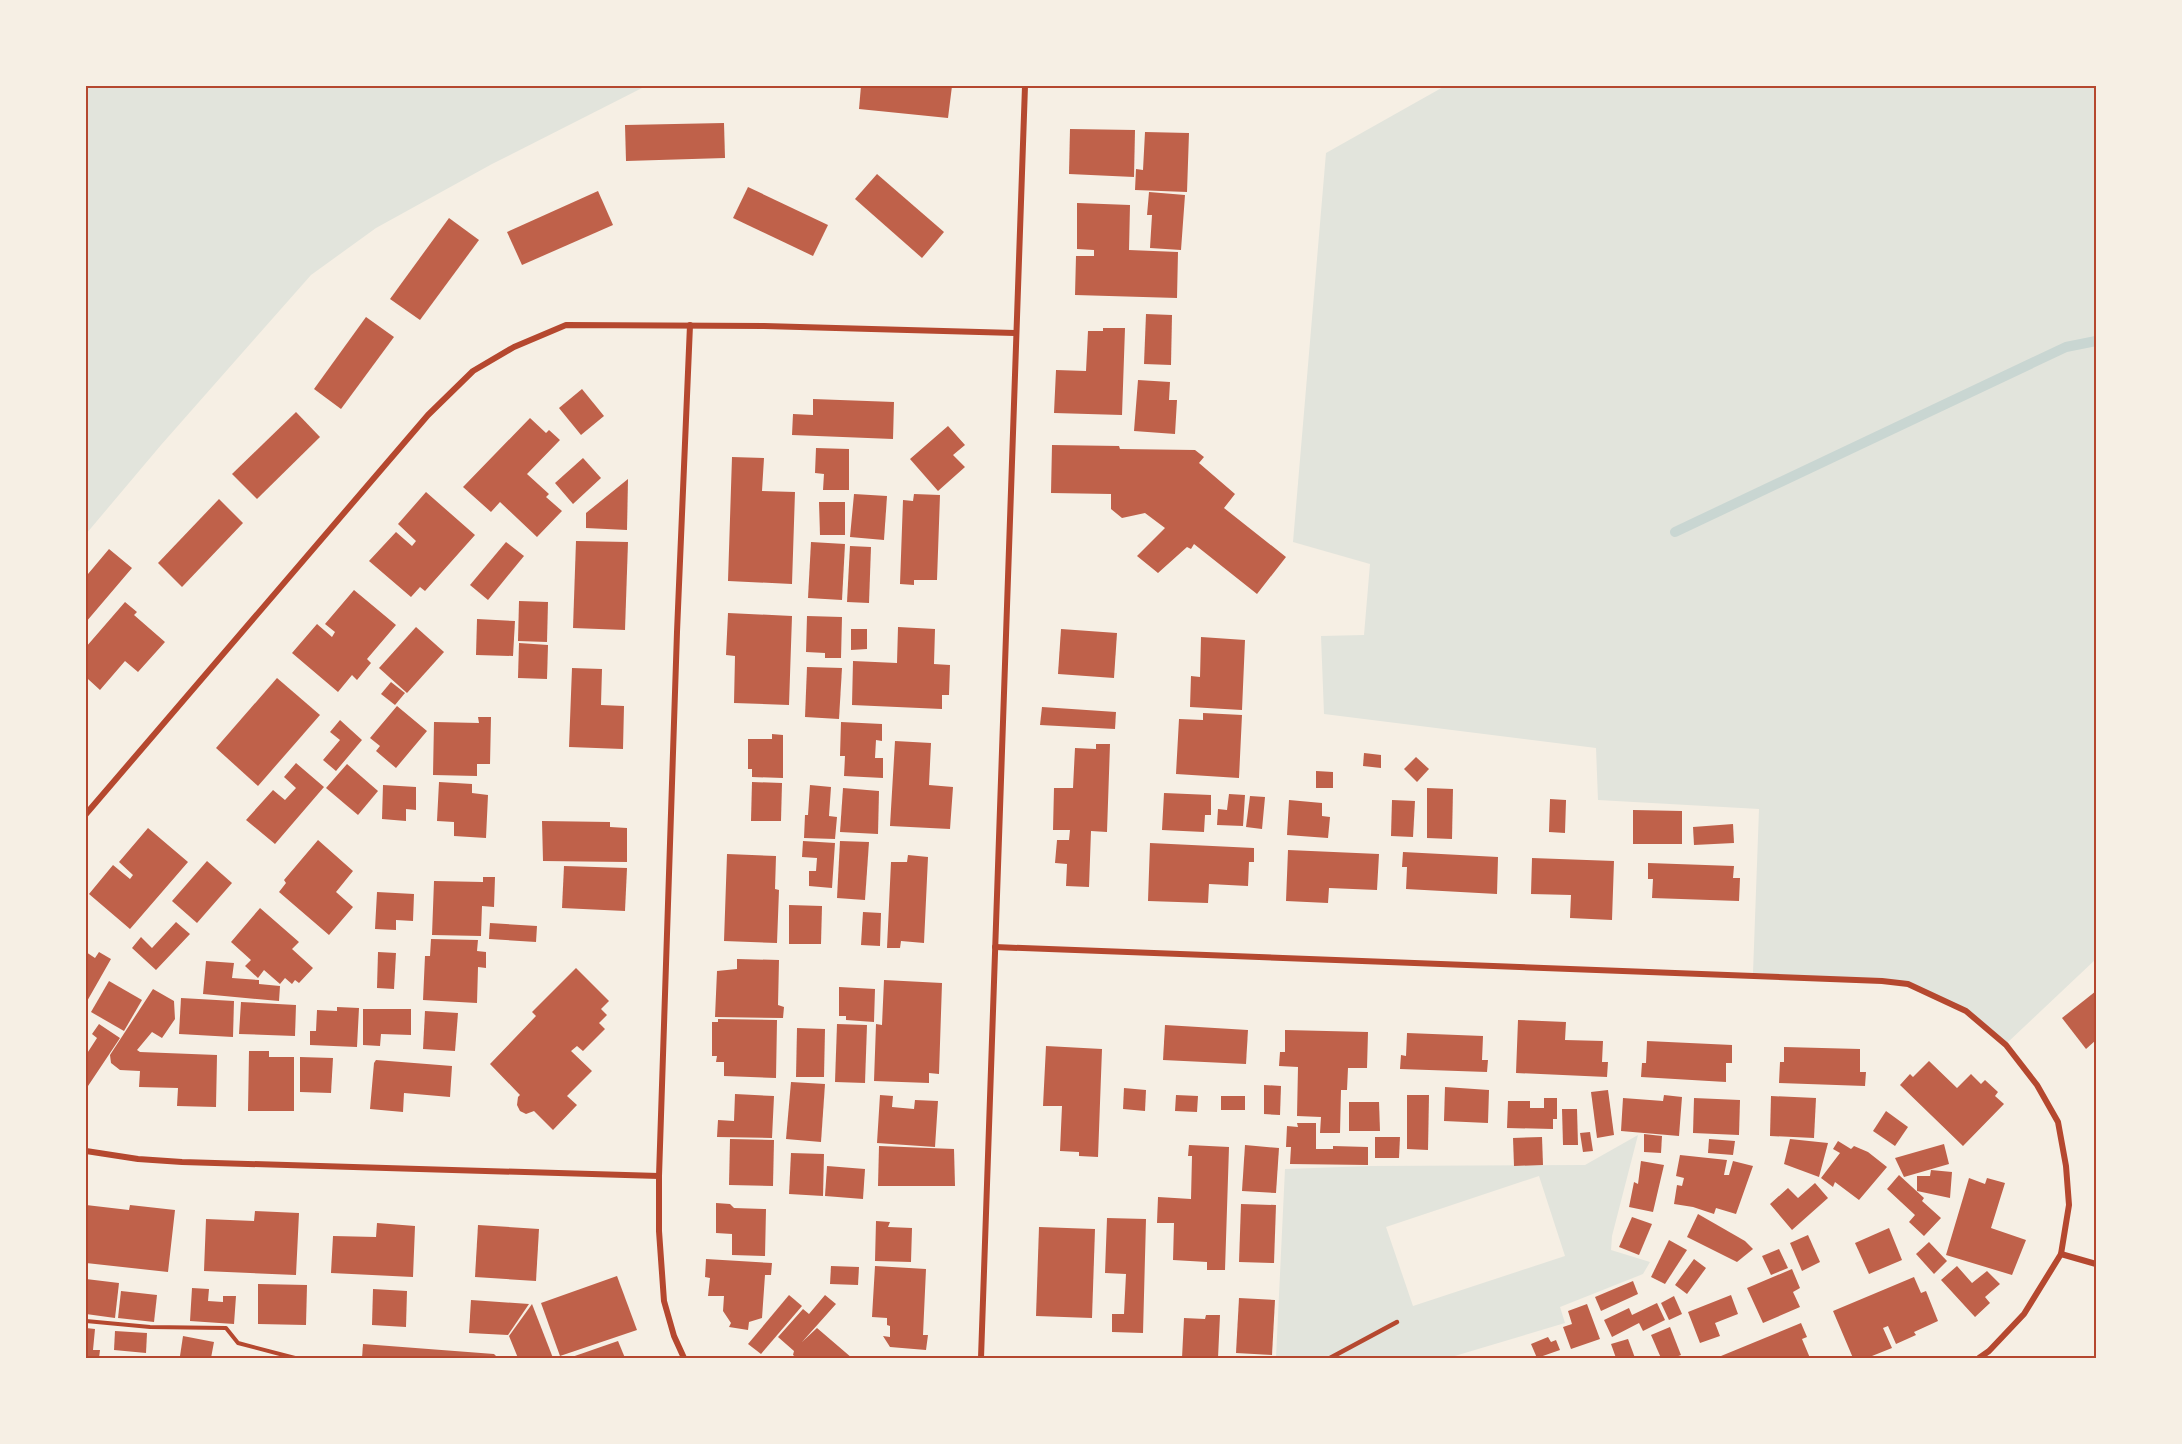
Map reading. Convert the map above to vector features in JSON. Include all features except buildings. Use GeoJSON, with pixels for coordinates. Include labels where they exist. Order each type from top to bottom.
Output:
{"type":"FeatureCollection","features":[{"type":"Feature","properties":{"kind":"street"},"geometry":{"type":"LineString","coordinates":[[981,1359],[1024,86]]}},
{"type":"Feature","properties":{"kind":"street"},"geometry":{"type":"LineString","coordinates":[[86,814],[428,415],[473,371],[514,347],[566,325],[690,324],[1015,333]]}},
{"type":"Feature","properties":{"kind":"street"},"geometry":{"type":"LineString","coordinates":[[684,1359],[674,1336],[664,1301],[659,1231],[659,1176],[676,655],[690,324]]}},
{"type":"Feature","properties":{"kind":"street"},"geometry":{"type":"LineString","coordinates":[[995,947],[1684,972],[1908,984],[1966,1011],[2006,1045],[2042,1094],[2058,1122],[2066,1166],[2069,1205],[2061,1254],[2024,1314],[1989,1351],[1978,1359]]}},
{"type":"Feature","properties":{"kind":"street"},"geometry":{"type":"LineString","coordinates":[[86,1151],[138,1160],[182,1162],[659,1176]]}},
{"type":"Feature","properties":{"kind":"street"},"geometry":{"type":"LineString","coordinates":[[2061,1254],[2097,1264]]}},
{"type":"Feature","properties":{"kind":"lane"},"geometry":{"type":"LineString","coordinates":[[1330,1359],[1397,1322]]}},
{"type":"Feature","properties":{"kind":"path"},"geometry":{"type":"LineString","coordinates":[[86,1321],[150,1327],[226,1328],[238,1342],[295,1359]]}},
{"type":"Feature","properties":{"kind":"shaded area"},"geometry":{"type":"Polygon","coordinates":[[[86,86],[646,86],[492,164],[376,228],[311,275],[86,534],[86,86]]]}},
{"type":"Feature","properties":{"kind":"shaded area"},"geometry":{"type":"Polygon","coordinates":[[[1445,86],[2096,86],[2096,959],[2007,1043],[1969,1011],[1910,984],[1884,980],[1753,973],[1759,809],[1598,800],[1596,748],[1324,714],[1321,636],[1364,635],[1370,564],[1293,542],[1326,153],[1445,86]]]}},
{"type":"Feature","properties":{"kind":"shaded area"},"geometry":{"type":"Polygon","coordinates":[[[1638,1135],[1612,1236],[1611,1250],[1650,1262],[1643,1274],[1560,1307],[1565,1323],[1448,1358],[1276,1358],[1285,1169],[1371,1166],[1585,1165],[1638,1135]],[[1539,1176],[1386,1227],[1413,1306],[1565,1256],[1539,1176]]]}},
{"type":"Feature","properties":{"kind":"waterway"},"geometry":{"type":"LineString","coordinates":[[1675,532],[2066,347],[2096,341]]}}]}
